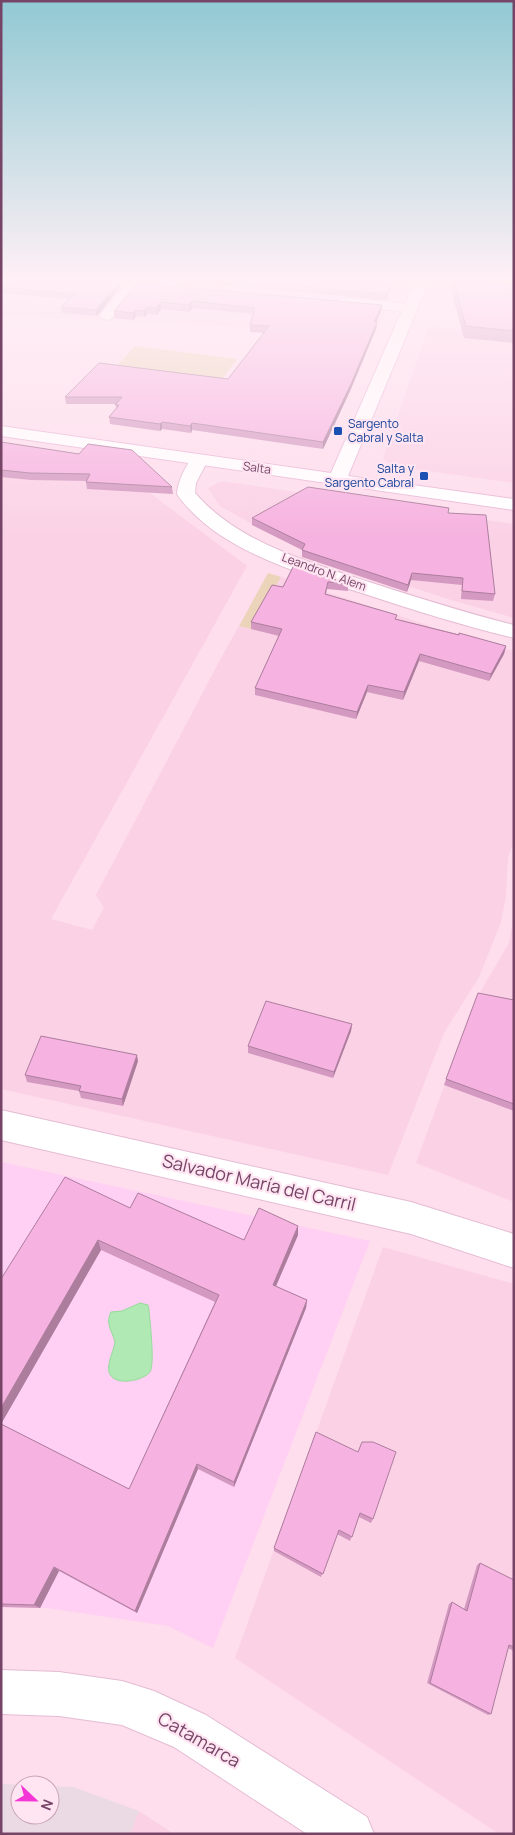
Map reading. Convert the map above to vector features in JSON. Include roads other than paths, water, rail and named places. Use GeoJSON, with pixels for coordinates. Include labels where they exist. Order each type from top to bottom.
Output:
{"type":"FeatureCollection","features":[{"type":"Feature","properties":{"kind":"street"},"geometry":{"type":"LineString","coordinates":[[337,480],[386,367]]}},
{"type":"Feature","properties":{"kind":"street","name":"Salta"},"geometry":{"type":"LineString","coordinates":[[1,431],[514,505]]}},
{"type":"Feature","properties":{"kind":"street","name":"Leandro N. Alem"},"geometry":{"type":"LineString","coordinates":[[199,460],[187,482],[186,494],[203,514],[250,544],[311,570],[443,613],[514,632]]}},
{"type":"Feature","properties":{"kind":"street","name":"Salvador María del Carril"},"geometry":{"type":"LineString","coordinates":[[1,1125],[411,1218],[514,1251]]}},
{"type":"Feature","properties":{"kind":"street","name":"Catamarca"},"geometry":{"type":"LineString","coordinates":[[1,1692],[59,1694],[122,1703],[154,1714],[190,1732],[350,1834]]}},
{"type":"Feature","properties":{"kind":"place","name":"Sargento Cabral y Salta"},"geometry":{"type":"Point","coordinates":[338,431]}},
{"type":"Feature","properties":{"kind":"place","name":"Salta y Sargento Cabral"},"geometry":{"type":"Point","coordinates":[424,476]}}]}
